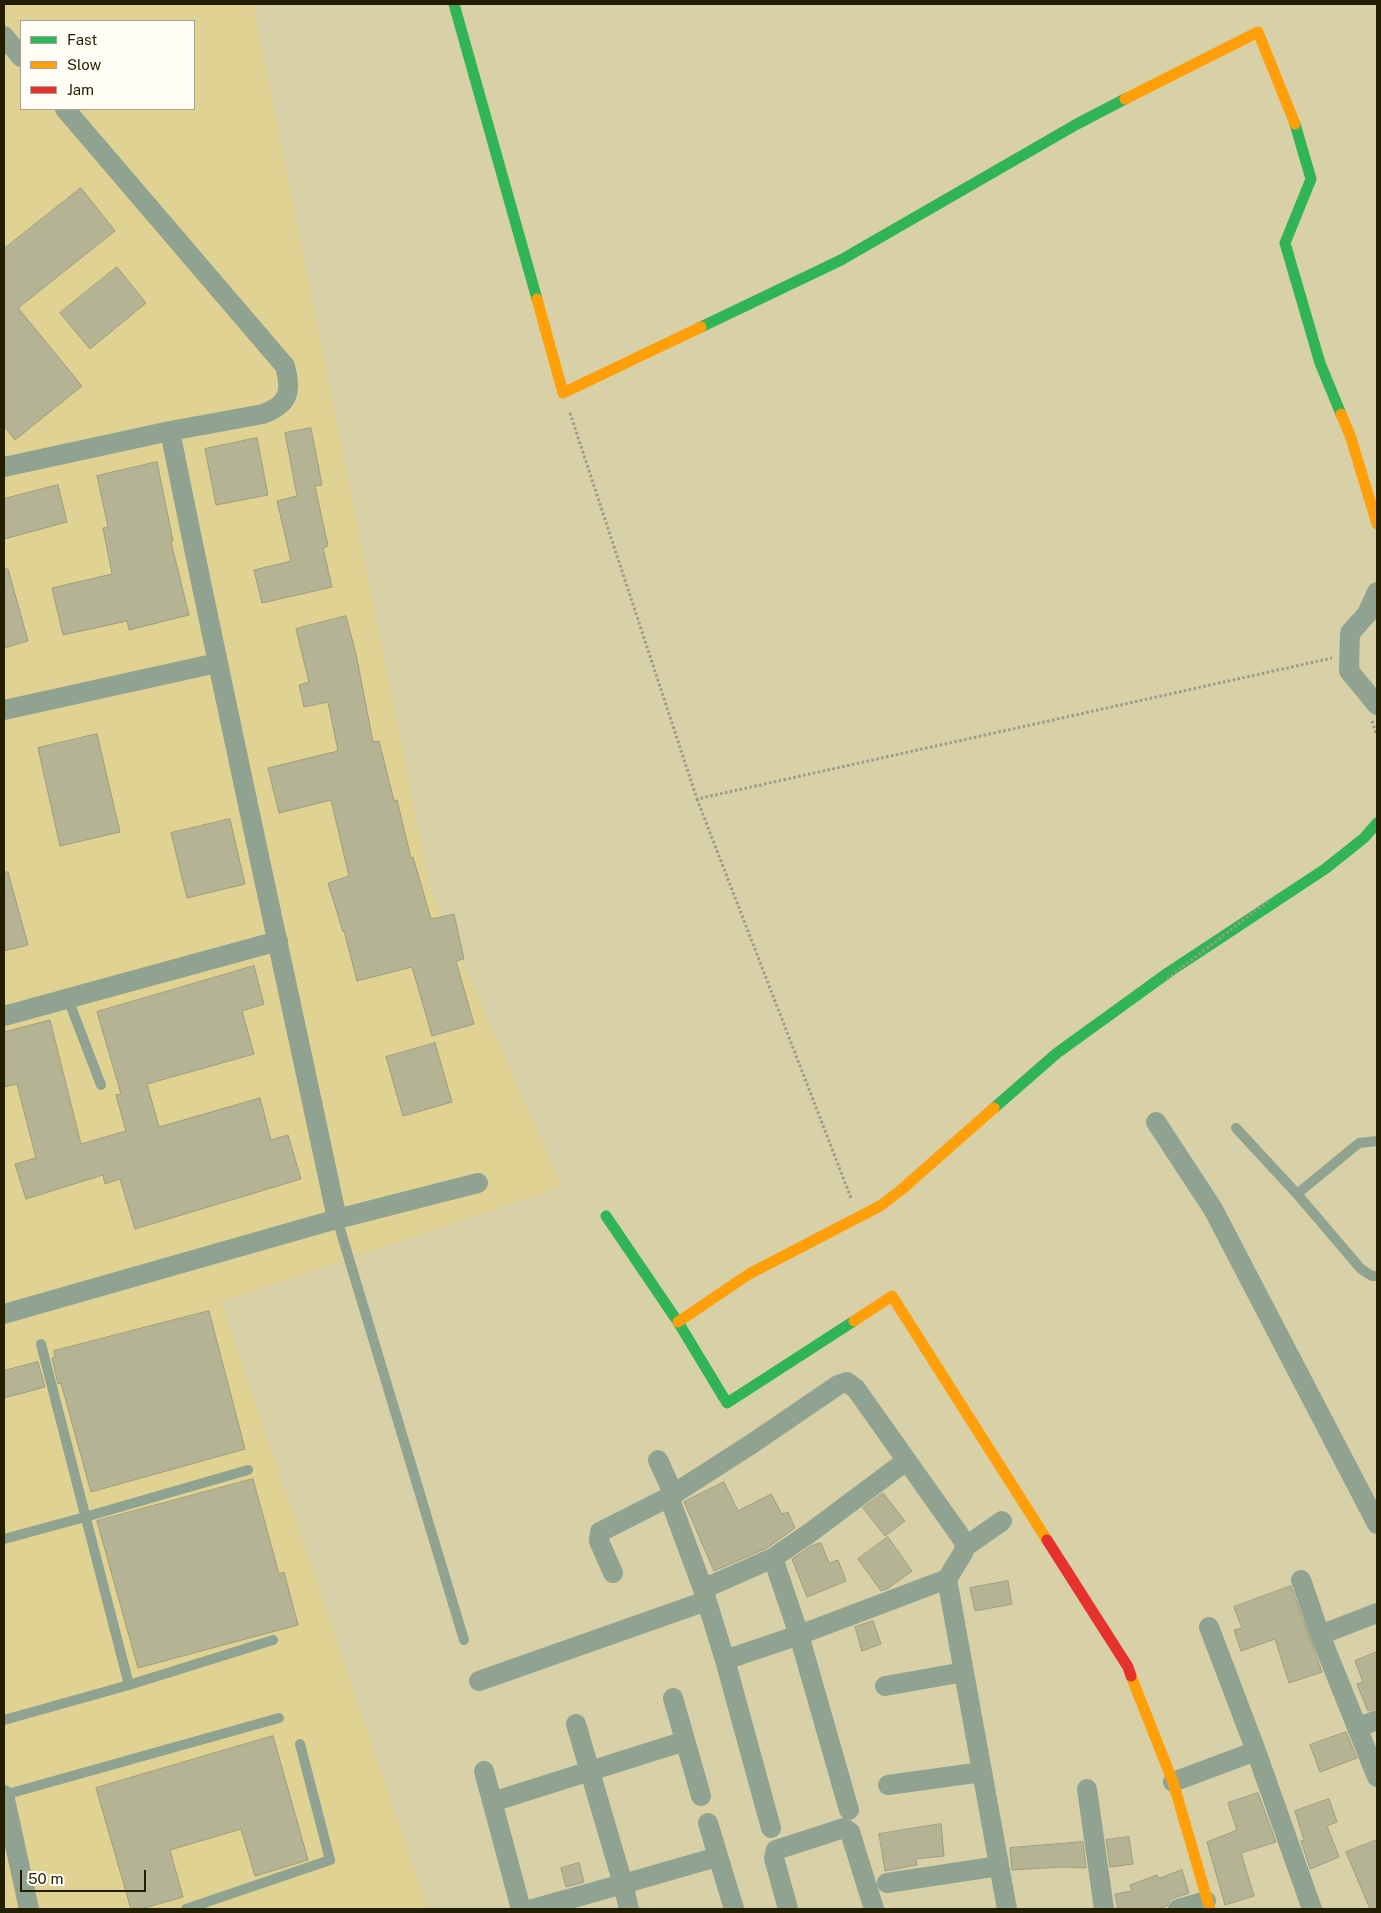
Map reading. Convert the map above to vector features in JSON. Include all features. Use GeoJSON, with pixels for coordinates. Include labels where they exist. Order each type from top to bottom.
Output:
{"type":"FeatureCollection","features":[{"type":"Feature","properties":{"kind":"street"},"geometry":{"type":"LineString","coordinates":[[454,4],[564,393],[841,260],[1077,124],[1258,32],[1299,135],[1311,179],[1285,243],[1320,363],[1350,435],[1377,524]]}},
{"type":"Feature","properties":{"kind":"street"},"geometry":{"type":"LineString","coordinates":[[4,36],[20,56]]}},
{"type":"Feature","properties":{"kind":"street"},"geometry":{"type":"LineString","coordinates":[[4,467],[170,431],[263,414],[278,408],[286,399],[290,384],[285,366],[66,110]]}},
{"type":"Feature","properties":{"kind":"street"},"geometry":{"type":"LineString","coordinates":[[170,431],[217,663],[336,1219]]}},
{"type":"Feature","properties":{"kind":"street"},"geometry":{"type":"LineString","coordinates":[[1374,712],[1349,671],[1350,634],[1367,614],[1377,592]]}},
{"type":"Feature","properties":{"kind":"street"},"geometry":{"type":"LineString","coordinates":[[4,710],[217,663]]}},
{"type":"Feature","properties":{"kind":"street"},"geometry":{"type":"LineString","coordinates":[[678,1322],[749,1274],[880,1206],[901,1190],[1057,1053],[1169,972],[1325,869],[1364,838],[1377,823]]}},
{"type":"Feature","properties":{"kind":"street"},"geometry":{"type":"LineString","coordinates":[[4,1016],[278,941]]}},
{"type":"Feature","properties":{"kind":"street"},"geometry":{"type":"LineString","coordinates":[[1156,1122],[1213,1209],[1377,1524]]}},
{"type":"Feature","properties":{"kind":"street"},"geometry":{"type":"LineString","coordinates":[[4,1314],[336,1219],[478,1183]]}},
{"type":"Feature","properties":{"kind":"street"},"geometry":{"type":"LineString","coordinates":[[606,1216],[678,1322],[727,1403],[892,1296],[1128,1668],[1173,1782],[1208,1905],[1178,1909]]}},
{"type":"Feature","properties":{"kind":"street"},"geometry":{"type":"LineString","coordinates":[[613,1573],[599,1541],[600,1532],[672,1496],[838,1385],[847,1382],[856,1389],[962,1540],[965,1547]]}},
{"type":"Feature","properties":{"kind":"street"},"geometry":{"type":"LineString","coordinates":[[658,1460],[672,1496],[725,1660],[771,1828]]}},
{"type":"Feature","properties":{"kind":"street"},"geometry":{"type":"LineString","coordinates":[[479,1681],[704,1595],[773,1558],[906,1461]]}},
{"type":"Feature","properties":{"kind":"street"},"geometry":{"type":"LineString","coordinates":[[725,1660],[799,1635],[947,1580],[965,1547],[1002,1521]]}},
{"type":"Feature","properties":{"kind":"street"},"geometry":{"type":"LineString","coordinates":[[773,1558],[799,1635],[849,1810]]}},
{"type":"Feature","properties":{"kind":"street"},"geometry":{"type":"LineString","coordinates":[[947,1580],[1007,1909]]}},
{"type":"Feature","properties":{"kind":"street"},"geometry":{"type":"LineString","coordinates":[[1301,1580],[1320,1634],[1377,1777]]}},
{"type":"Feature","properties":{"kind":"street"},"geometry":{"type":"LineString","coordinates":[[1320,1634],[1377,1613]]}},
{"type":"Feature","properties":{"kind":"street"},"geometry":{"type":"LineString","coordinates":[[1209,1627],[1256,1751],[1312,1909]]}},
{"type":"Feature","properties":{"kind":"street"},"geometry":{"type":"LineString","coordinates":[[885,1686],[964,1672]]}},
{"type":"Feature","properties":{"kind":"street"},"geometry":{"type":"LineString","coordinates":[[673,1698],[701,1796]]}},
{"type":"Feature","properties":{"kind":"street"},"geometry":{"type":"LineString","coordinates":[[1357,1728],[1377,1720]]}},
{"type":"Feature","properties":{"kind":"street"},"geometry":{"type":"LineString","coordinates":[[576,1724],[629,1909]]}},
{"type":"Feature","properties":{"kind":"street"},"geometry":{"type":"LineString","coordinates":[[492,1802],[685,1741]]}},
{"type":"Feature","properties":{"kind":"street"},"geometry":{"type":"LineString","coordinates":[[1173,1782],[1256,1751]]}},
{"type":"Feature","properties":{"kind":"street"},"geometry":{"type":"LineString","coordinates":[[484,1771],[521,1909]]}},
{"type":"Feature","properties":{"kind":"street"},"geometry":{"type":"LineString","coordinates":[[888,1785],[982,1772]]}},
{"type":"Feature","properties":{"kind":"street"},"geometry":{"type":"LineString","coordinates":[[1087,1790],[1104,1909]]}},
{"type":"Feature","properties":{"kind":"street"},"geometry":{"type":"LineString","coordinates":[[4,1795],[29,1909]]}},
{"type":"Feature","properties":{"kind":"street"},"geometry":{"type":"LineString","coordinates":[[708,1823],[734,1909]]}},
{"type":"Feature","properties":{"kind":"street"},"geometry":{"type":"LineString","coordinates":[[788,1909],[774,1858],[776,1850],[844,1828],[850,1832],[874,1909]]}},
{"type":"Feature","properties":{"kind":"street"},"geometry":{"type":"LineString","coordinates":[[533,1909],[717,1857]]}},
{"type":"Feature","properties":{"kind":"street"},"geometry":{"type":"LineString","coordinates":[[887,1883],[999,1866]]}},
{"type":"Feature","properties":{"kind":"lane"},"geometry":{"type":"LineString","coordinates":[[68,999],[100,1085]]}},
{"type":"Feature","properties":{"kind":"lane"},"geometry":{"type":"LineString","coordinates":[[1236,1128],[1297,1194],[1361,1269],[1372,1276],[1377,1276]]}},
{"type":"Feature","properties":{"kind":"lane"},"geometry":{"type":"LineString","coordinates":[[1297,1194],[1359,1144],[1377,1141]]}},
{"type":"Feature","properties":{"kind":"lane"},"geometry":{"type":"LineString","coordinates":[[336,1219],[464,1640]]}},
{"type":"Feature","properties":{"kind":"lane"},"geometry":{"type":"LineString","coordinates":[[41,1344],[129,1685]]}},
{"type":"Feature","properties":{"kind":"lane"},"geometry":{"type":"LineString","coordinates":[[4,1539],[85,1518],[248,1470]]}},
{"type":"Feature","properties":{"kind":"lane"},"geometry":{"type":"LineString","coordinates":[[4,1720],[129,1685],[273,1640]]}},
{"type":"Feature","properties":{"kind":"lane"},"geometry":{"type":"LineString","coordinates":[[4,1795],[280,1718]]}},
{"type":"Feature","properties":{"kind":"lane"},"geometry":{"type":"LineString","coordinates":[[186,1909],[330,1860],[300,1744]]}},
{"type":"Feature","properties":{"kind":"path"},"geometry":{"type":"LineString","coordinates":[[564,393],[697,799],[859,1217]]}},
{"type":"Feature","properties":{"kind":"path"},"geometry":{"type":"LineString","coordinates":[[697,799],[1350,654]]}},
{"type":"Feature","properties":{"kind":"path"},"geometry":{"type":"LineString","coordinates":[[1374,712],[1377,736]]}},
{"type":"Feature","properties":{"kind":"path"},"geometry":{"type":"LineString","coordinates":[[1167,979],[1268,901]]}},
{"type":"Feature","properties":{"kind":"shaded area"},"geometry":{"type":"Polygon","coordinates":[[[4,4],[253,4],[431,892],[562,1186],[221,1302],[428,1909],[4,1909],[4,4]]]}},
{"type":"Feature","properties":{"kind":"building"},"geometry":{"type":"Polygon","coordinates":[[[81,188],[115,231],[18,308],[82,386],[15,440],[4,426],[4,249],[81,188]]]}},
{"type":"Feature","properties":{"kind":"building"},"geometry":{"type":"Polygon","coordinates":[[[117,267],[146,303],[90,349],[60,313],[117,267]]]}},
{"type":"Feature","properties":{"kind":"building"},"geometry":{"type":"Polygon","coordinates":[[[311,428],[322,485],[315,486],[328,546],[323,548],[332,587],[262,603],[254,570],[291,561],[277,501],[297,496],[285,433],[311,428]]]}},
{"type":"Feature","properties":{"kind":"building"},"geometry":{"type":"Polygon","coordinates":[[[257,438],[268,495],[216,505],[205,449],[257,438]]]}},
{"type":"Feature","properties":{"kind":"building"},"geometry":{"type":"Polygon","coordinates":[[[157,462],[173,541],[171,542],[189,615],[129,630],[127,621],[63,635],[52,588],[112,574],[103,528],[108,527],[97,476],[157,462]]]}},
{"type":"Feature","properties":{"kind":"building"},"geometry":{"type":"Polygon","coordinates":[[[58,485],[67,522],[4,539],[4,499],[58,485]]]}},
{"type":"Feature","properties":{"kind":"building"},"geometry":{"type":"Polygon","coordinates":[[[4,569],[8,569],[28,641],[4,648],[4,569]]]}},
{"type":"Feature","properties":{"kind":"building"},"geometry":{"type":"Polygon","coordinates":[[[346,616],[356,654],[373,742],[379,741],[394,801],[397,800],[411,858],[413,857],[431,919],[454,914],[464,959],[456,961],[474,1024],[432,1036],[412,967],[357,981],[344,931],[328,883],[349,876],[331,800],[279,813],[268,768],[338,751],[328,702],[304,707],[299,685],[309,682],[296,629],[346,616]]]}},
{"type":"Feature","properties":{"kind":"building"},"geometry":{"type":"Polygon","coordinates":[[[97,734],[120,832],[60,846],[38,748],[97,734]]]}},
{"type":"Feature","properties":{"kind":"building"},"geometry":{"type":"Polygon","coordinates":[[[230,819],[245,884],[187,898],[171,833],[230,819]]]}},
{"type":"Feature","properties":{"kind":"building"},"geometry":{"type":"Polygon","coordinates":[[[4,872],[8,872],[28,945],[4,951],[4,872]]]}},
{"type":"Feature","properties":{"kind":"building"},"geometry":{"type":"Polygon","coordinates":[[[254,966],[264,1004],[242,1011],[254,1054],[147,1084],[159,1127],[260,1098],[271,1140],[288,1135],[301,1179],[135,1229],[120,1179],[105,1184],[103,1175],[26,1199],[15,1164],[36,1158],[17,1084],[4,1087],[4,1032],[50,1020],[81,1144],[126,1131],[116,1095],[121,1094],[97,1012],[254,966]]]}},
{"type":"Feature","properties":{"kind":"building"},"geometry":{"type":"Polygon","coordinates":[[[435,1043],[452,1102],[403,1116],[386,1057],[435,1043]]]}},
{"type":"Feature","properties":{"kind":"building"},"geometry":{"type":"Polygon","coordinates":[[[209,1311],[245,1449],[91,1492],[61,1383],[58,1384],[52,1358],[55,1357],[54,1351],[209,1311]]]}},
{"type":"Feature","properties":{"kind":"building"},"geometry":{"type":"Polygon","coordinates":[[[38,1362],[45,1387],[4,1398],[4,1371],[38,1362]]]}},
{"type":"Feature","properties":{"kind":"building"},"geometry":{"type":"Polygon","coordinates":[[[253,1479],[279,1574],[284,1572],[298,1625],[138,1668],[97,1521],[253,1479]]]}},
{"type":"Feature","properties":{"kind":"building"},"geometry":{"type":"Polygon","coordinates":[[[724,1482],[738,1511],[771,1494],[782,1514],[788,1512],[795,1528],[767,1548],[714,1571],[684,1502],[724,1482]]]}},
{"type":"Feature","properties":{"kind":"building"},"geometry":{"type":"Polygon","coordinates":[[[883,1493],[905,1521],[885,1536],[863,1508],[883,1493]]]}},
{"type":"Feature","properties":{"kind":"building"},"geometry":{"type":"Polygon","coordinates":[[[888,1537],[912,1571],[887,1589],[881,1591],[858,1559],[888,1537]]]}},
{"type":"Feature","properties":{"kind":"building"},"geometry":{"type":"Polygon","coordinates":[[[821,1543],[829,1563],[838,1560],[846,1581],[807,1597],[792,1559],[811,1546],[821,1543]]]}},
{"type":"Feature","properties":{"kind":"building"},"geometry":{"type":"Polygon","coordinates":[[[1008,1581],[1012,1604],[975,1611],[970,1588],[1008,1581]]]}},
{"type":"Feature","properties":{"kind":"building"},"geometry":{"type":"Polygon","coordinates":[[[1291,1586],[1322,1672],[1289,1683],[1275,1639],[1241,1651],[1234,1630],[1242,1628],[1234,1607],[1291,1586]]]}},
{"type":"Feature","properties":{"kind":"building"},"geometry":{"type":"Polygon","coordinates":[[[873,1621],[881,1644],[862,1651],[855,1627],[873,1621]]]}},
{"type":"Feature","properties":{"kind":"building"},"geometry":{"type":"Polygon","coordinates":[[[1377,1652],[1377,1708],[1368,1711],[1357,1684],[1363,1682],[1355,1661],[1377,1652]]]}},
{"type":"Feature","properties":{"kind":"building"},"geometry":{"type":"Polygon","coordinates":[[[1346,1732],[1357,1758],[1320,1772],[1310,1745],[1346,1732]]]}},
{"type":"Feature","properties":{"kind":"building"},"geometry":{"type":"Polygon","coordinates":[[[273,1736],[308,1860],[255,1876],[241,1829],[170,1850],[183,1897],[141,1909],[131,1909],[96,1788],[273,1736]]]}},
{"type":"Feature","properties":{"kind":"building"},"geometry":{"type":"Polygon","coordinates":[[[1258,1793],[1276,1842],[1241,1853],[1254,1896],[1225,1905],[1207,1842],[1237,1830],[1228,1803],[1258,1793]]]}},
{"type":"Feature","properties":{"kind":"building"},"geometry":{"type":"Polygon","coordinates":[[[1329,1799],[1337,1822],[1327,1826],[1339,1857],[1310,1869],[1301,1841],[1304,1840],[1295,1811],[1329,1799]]]}},
{"type":"Feature","properties":{"kind":"building"},"geometry":{"type":"Polygon","coordinates":[[[941,1824],[944,1856],[916,1859],[917,1865],[885,1871],[879,1834],[941,1824]]]}},
{"type":"Feature","properties":{"kind":"building"},"geometry":{"type":"Polygon","coordinates":[[[1129,1837],[1133,1864],[1110,1867],[1106,1840],[1129,1837]]]}},
{"type":"Feature","properties":{"kind":"building"},"geometry":{"type":"Polygon","coordinates":[[[1377,1840],[1377,1909],[1370,1909],[1346,1852],[1377,1840]]]}},
{"type":"Feature","properties":{"kind":"building"},"geometry":{"type":"Polygon","coordinates":[[[1083,1842],[1086,1868],[1061,1867],[1012,1870],[1010,1848],[1083,1842]]]}},
{"type":"Feature","properties":{"kind":"building"},"geometry":{"type":"Polygon","coordinates":[[[579,1863],[584,1882],[566,1887],[561,1868],[579,1863]]]}},
{"type":"Feature","properties":{"kind":"building"},"geometry":{"type":"Polygon","coordinates":[[[1182,1870],[1189,1893],[1170,1900],[1167,1906],[1157,1909],[1118,1909],[1115,1894],[1132,1891],[1130,1885],[1157,1875],[1159,1878],[1182,1870]]]}},
{"type":"Feature","properties":{"kind":"traffic: fast"},"geometry":{"type":"LineString","coordinates":[[454,4],[537,299]]}},
{"type":"Feature","properties":{"kind":"traffic: fast"},"geometry":{"type":"LineString","coordinates":[[701,327],[841,260],[1077,124],[1125,99]]}},
{"type":"Feature","properties":{"kind":"traffic: fast"},"geometry":{"type":"LineString","coordinates":[[1295,124],[1311,179],[1285,243],[1320,363],[1341,414]]}},
{"type":"Feature","properties":{"kind":"traffic: fast"},"geometry":{"type":"LineString","coordinates":[[994,1108],[1057,1053],[1169,972],[1325,869],[1364,838],[1377,823]]}},
{"type":"Feature","properties":{"kind":"traffic: fast"},"geometry":{"type":"LineString","coordinates":[[606,1216],[678,1322],[727,1403],[854,1321]]}},
{"type":"Feature","properties":{"kind":"traffic: slow"},"geometry":{"type":"LineString","coordinates":[[1125,99],[1258,32],[1295,124]]}},
{"type":"Feature","properties":{"kind":"traffic: slow"},"geometry":{"type":"LineString","coordinates":[[537,299],[563,393],[701,327]]}},
{"type":"Feature","properties":{"kind":"traffic: slow"},"geometry":{"type":"LineString","coordinates":[[1341,414],[1350,435],[1377,524]]}},
{"type":"Feature","properties":{"kind":"traffic: slow"},"geometry":{"type":"LineString","coordinates":[[901,1190],[994,1108]]}},
{"type":"Feature","properties":{"kind":"traffic: slow"},"geometry":{"type":"LineString","coordinates":[[678,1322],[749,1274],[880,1206],[901,1190]]}},
{"type":"Feature","properties":{"kind":"traffic: slow"},"geometry":{"type":"LineString","coordinates":[[854,1321],[892,1296],[1047,1540]]}},
{"type":"Feature","properties":{"kind":"traffic: slow"},"geometry":{"type":"LineString","coordinates":[[1131,1676],[1173,1782],[1210,1909]]}},
{"type":"Feature","properties":{"kind":"traffic: jam"},"geometry":{"type":"LineString","coordinates":[[1047,1540],[1128,1667],[1131,1676]]}}]}
